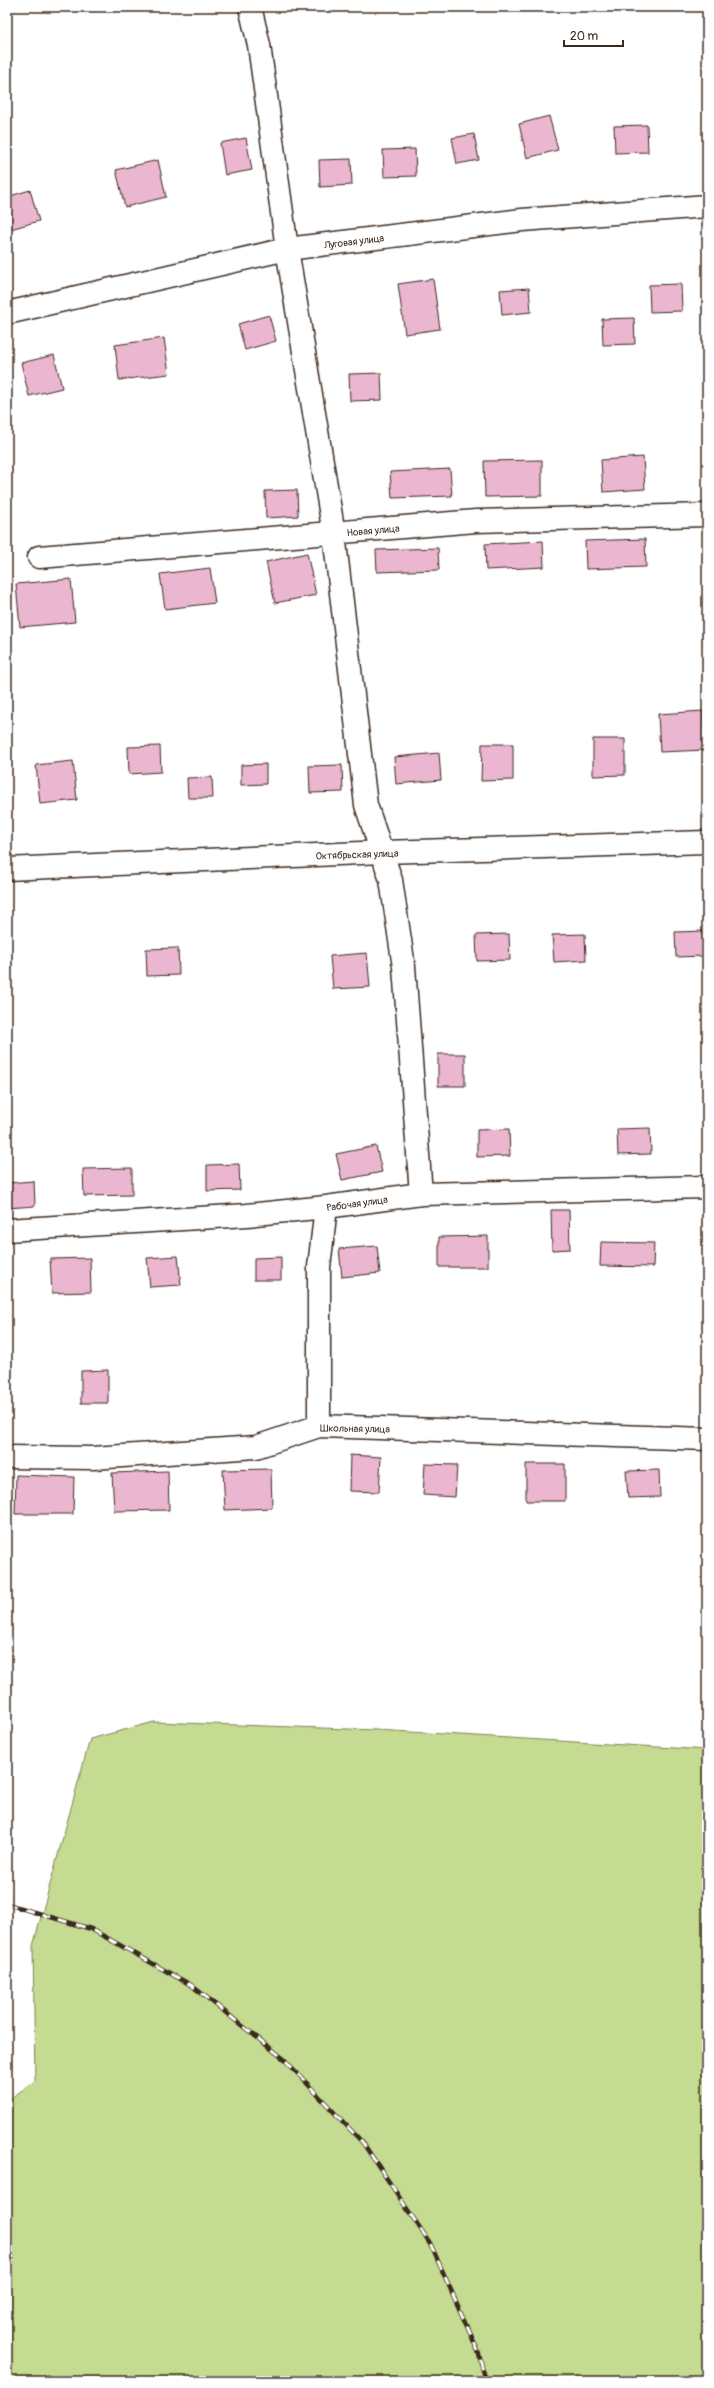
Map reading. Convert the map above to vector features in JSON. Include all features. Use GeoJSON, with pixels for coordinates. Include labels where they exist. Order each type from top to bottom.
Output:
{"type":"FeatureCollection","features":[{"type":"Feature","properties":{"kind":"street"},"geometry":{"type":"LineString","coordinates":[[250,7],[258,45],[286,249],[334,534],[366,805],[383,852],[391,880],[404,967],[420,1194]]}},
{"type":"Feature","properties":{"kind":"street","name":"Луговая улица"},"geometry":{"type":"LineString","coordinates":[[7,313],[286,249],[522,220],[707,206]]}},
{"type":"Feature","properties":{"kind":"street","name":"Новая улица"},"geometry":{"type":"LineString","coordinates":[[39,557],[334,534],[476,521],[707,515]]}},
{"type":"Feature","properties":{"kind":"street","name":"Октябрьская улица"},"geometry":{"type":"LineString","coordinates":[[7,869],[383,852],[707,842]]}},
{"type":"Feature","properties":{"kind":"street","name":"Рабочая улица"},"geometry":{"type":"LineString","coordinates":[[7,1230],[247,1215],[326,1207],[420,1194],[707,1187]]}},
{"type":"Feature","properties":{"kind":"street"},"geometry":{"type":"LineString","coordinates":[[319,1426],[319,1267],[326,1207]]}},
{"type":"Feature","properties":{"kind":"street","name":"Школьная улица"},"geometry":{"type":"LineString","coordinates":[[7,1457],[93,1458],[256,1447],[319,1426],[707,1439]]}},
{"type":"Feature","properties":{"kind":"green space"},"geometry":{"type":"Polygon","coordinates":[[[154,1722],[377,1730],[707,1750],[707,2381],[7,2381],[7,2101],[35,2081],[33,1946],[90,1739],[154,1722]]]}},
{"type":"Feature","properties":{"kind":"building"},"geometry":{"type":"Polygon","coordinates":[[[549,116],[558,150],[527,158],[519,124],[549,116]]]}},
{"type":"Feature","properties":{"kind":"building"},"geometry":{"type":"Polygon","coordinates":[[[647,125],[648,152],[615,153],[614,126],[647,125]]]}},
{"type":"Feature","properties":{"kind":"building"},"geometry":{"type":"Polygon","coordinates":[[[474,134],[479,160],[457,164],[452,138],[474,134]]]}},
{"type":"Feature","properties":{"kind":"building"},"geometry":{"type":"Polygon","coordinates":[[[246,138],[252,170],[225,175],[220,143],[246,138]]]}},
{"type":"Feature","properties":{"kind":"building"},"geometry":{"type":"Polygon","coordinates":[[[415,149],[416,176],[384,177],[383,150],[415,149]]]}},
{"type":"Feature","properties":{"kind":"building"},"geometry":{"type":"Polygon","coordinates":[[[351,159],[352,185],[320,187],[319,160],[351,159]]]}},
{"type":"Feature","properties":{"kind":"building"},"geometry":{"type":"Polygon","coordinates":[[[158,160],[166,197],[125,207],[116,170],[158,160]]]}},
{"type":"Feature","properties":{"kind":"building"},"geometry":{"type":"Polygon","coordinates":[[[30,190],[39,221],[7,230],[7,197],[30,190]]]}},
{"type":"Feature","properties":{"kind":"building"},"geometry":{"type":"Polygon","coordinates":[[[433,279],[440,329],[405,334],[398,284],[433,279]]]}},
{"type":"Feature","properties":{"kind":"building"},"geometry":{"type":"Polygon","coordinates":[[[681,284],[682,311],[650,312],[649,285],[681,284]]]}},
{"type":"Feature","properties":{"kind":"building"},"geometry":{"type":"Polygon","coordinates":[[[529,288],[531,312],[502,315],[500,290],[529,288]]]}},
{"type":"Feature","properties":{"kind":"building"},"geometry":{"type":"Polygon","coordinates":[[[269,315],[276,341],[245,350],[238,324],[269,315]]]}},
{"type":"Feature","properties":{"kind":"building"},"geometry":{"type":"Polygon","coordinates":[[[634,318],[635,344],[603,345],[602,319],[634,318]]]}},
{"type":"Feature","properties":{"kind":"building"},"geometry":{"type":"Polygon","coordinates":[[[164,338],[169,374],[119,380],[115,345],[164,338]]]}},
{"type":"Feature","properties":{"kind":"building"},"geometry":{"type":"Polygon","coordinates":[[[54,355],[62,388],[29,396],[21,363],[54,355]]]}},
{"type":"Feature","properties":{"kind":"building"},"geometry":{"type":"Polygon","coordinates":[[[381,373],[382,400],[350,401],[349,374],[381,373]]]}},
{"type":"Feature","properties":{"kind":"building"},"geometry":{"type":"Polygon","coordinates":[[[643,457],[645,489],[603,492],[601,460],[643,457]]]}},
{"type":"Feature","properties":{"kind":"building"},"geometry":{"type":"Polygon","coordinates":[[[542,460],[542,496],[485,497],[484,461],[542,460]]]}},
{"type":"Feature","properties":{"kind":"building"},"geometry":{"type":"Polygon","coordinates":[[[450,469],[452,496],[392,498],[390,472],[450,469]]]}},
{"type":"Feature","properties":{"kind":"building"},"geometry":{"type":"Polygon","coordinates":[[[297,490],[298,516],[266,518],[265,491],[297,490]]]}},
{"type":"Feature","properties":{"kind":"building"},"geometry":{"type":"Polygon","coordinates":[[[645,539],[646,567],[586,569],[585,541],[645,539]]]}},
{"type":"Feature","properties":{"kind":"building"},"geometry":{"type":"Polygon","coordinates":[[[543,541],[544,567],[486,570],[485,544],[543,541]]]}},
{"type":"Feature","properties":{"kind":"building"},"geometry":{"type":"Polygon","coordinates":[[[438,548],[439,570],[377,572],[376,550],[438,548]]]}},
{"type":"Feature","properties":{"kind":"building"},"geometry":{"type":"Polygon","coordinates":[[[307,553],[316,595],[275,603],[266,562],[307,553]]]}},
{"type":"Feature","properties":{"kind":"building"},"geometry":{"type":"Polygon","coordinates":[[[210,568],[215,603],[165,609],[160,574],[210,568]]]}},
{"type":"Feature","properties":{"kind":"building"},"geometry":{"type":"Polygon","coordinates":[[[71,579],[75,622],[20,627],[16,584],[71,579]]]}},
{"type":"Feature","properties":{"kind":"building"},"geometry":{"type":"Polygon","coordinates":[[[703,711],[706,750],[660,752],[658,714],[703,711]]]}},
{"type":"Feature","properties":{"kind":"building"},"geometry":{"type":"Polygon","coordinates":[[[593,739],[625,739],[625,775],[593,776],[593,739]]]}},
{"type":"Feature","properties":{"kind":"building"},"geometry":{"type":"Polygon","coordinates":[[[482,744],[513,744],[513,780],[481,781],[482,744]]]}},
{"type":"Feature","properties":{"kind":"building"},"geometry":{"type":"Polygon","coordinates":[[[160,746],[161,772],[129,774],[128,747],[160,746]]]}},
{"type":"Feature","properties":{"kind":"building"},"geometry":{"type":"Polygon","coordinates":[[[439,753],[441,780],[396,784],[394,757],[439,753]]]}},
{"type":"Feature","properties":{"kind":"building"},"geometry":{"type":"Polygon","coordinates":[[[73,761],[77,800],[40,804],[36,765],[73,761]]]}},
{"type":"Feature","properties":{"kind":"building"},"geometry":{"type":"Polygon","coordinates":[[[266,764],[266,784],[241,785],[241,765],[266,764]]]}},
{"type":"Feature","properties":{"kind":"building"},"geometry":{"type":"Polygon","coordinates":[[[342,765],[343,792],[310,793],[309,766],[342,765]]]}},
{"type":"Feature","properties":{"kind":"building"},"geometry":{"type":"Polygon","coordinates":[[[212,777],[213,798],[188,798],[187,778],[212,777]]]}},
{"type":"Feature","properties":{"kind":"building"},"geometry":{"type":"Polygon","coordinates":[[[705,931],[706,956],[676,957],[675,932],[705,931]]]}},
{"type":"Feature","properties":{"kind":"building"},"geometry":{"type":"Polygon","coordinates":[[[509,934],[510,960],[477,961],[476,935],[509,934]]]}},
{"type":"Feature","properties":{"kind":"building"},"geometry":{"type":"Polygon","coordinates":[[[585,934],[586,960],[554,962],[552,935],[585,934]]]}},
{"type":"Feature","properties":{"kind":"building"},"geometry":{"type":"Polygon","coordinates":[[[178,948],[179,975],[147,976],[146,949],[178,948]]]}},
{"type":"Feature","properties":{"kind":"building"},"geometry":{"type":"Polygon","coordinates":[[[367,953],[370,987],[333,989],[330,956],[367,953]]]}},
{"type":"Feature","properties":{"kind":"building"},"geometry":{"type":"Polygon","coordinates":[[[438,1054],[465,1054],[465,1086],[438,1086],[438,1054]]]}},
{"type":"Feature","properties":{"kind":"building"},"geometry":{"type":"Polygon","coordinates":[[[650,1128],[651,1154],[618,1155],[617,1129],[650,1128]]]}},
{"type":"Feature","properties":{"kind":"building"},"geometry":{"type":"Polygon","coordinates":[[[509,1129],[510,1156],[477,1157],[477,1130],[509,1129]]]}},
{"type":"Feature","properties":{"kind":"building"},"geometry":{"type":"Polygon","coordinates":[[[376,1146],[382,1172],[342,1180],[336,1154],[376,1146]]]}},
{"type":"Feature","properties":{"kind":"building"},"geometry":{"type":"Polygon","coordinates":[[[239,1164],[240,1190],[207,1191],[207,1165],[239,1164]]]}},
{"type":"Feature","properties":{"kind":"building"},"geometry":{"type":"Polygon","coordinates":[[[132,1168],[132,1195],[84,1196],[83,1169],[132,1168]]]}},
{"type":"Feature","properties":{"kind":"building"},"geometry":{"type":"Polygon","coordinates":[[[34,1181],[35,1206],[7,1208],[7,1183],[34,1181]]]}},
{"type":"Feature","properties":{"kind":"building"},"geometry":{"type":"Polygon","coordinates":[[[551,1210],[569,1210],[570,1249],[552,1250],[551,1210]]]}},
{"type":"Feature","properties":{"kind":"building"},"geometry":{"type":"Polygon","coordinates":[[[488,1236],[488,1267],[439,1267],[439,1237],[488,1236]]]}},
{"type":"Feature","properties":{"kind":"building"},"geometry":{"type":"Polygon","coordinates":[[[601,1242],[654,1243],[653,1267],[600,1266],[601,1242]]]}},
{"type":"Feature","properties":{"kind":"building"},"geometry":{"type":"Polygon","coordinates":[[[377,1246],[380,1273],[342,1277],[339,1249],[377,1246]]]}},
{"type":"Feature","properties":{"kind":"building"},"geometry":{"type":"Polygon","coordinates":[[[178,1256],[181,1285],[150,1287],[147,1258],[178,1256]]]}},
{"type":"Feature","properties":{"kind":"building"},"geometry":{"type":"Polygon","coordinates":[[[281,1257],[281,1280],[254,1280],[254,1258],[281,1257]]]}},
{"type":"Feature","properties":{"kind":"building"},"geometry":{"type":"Polygon","coordinates":[[[90,1258],[91,1292],[52,1293],[50,1259],[90,1258]]]}},
{"type":"Feature","properties":{"kind":"building"},"geometry":{"type":"Polygon","coordinates":[[[108,1370],[108,1403],[81,1403],[81,1371],[108,1370]]]}},
{"type":"Feature","properties":{"kind":"building"},"geometry":{"type":"Polygon","coordinates":[[[350,1455],[381,1457],[379,1492],[349,1491],[350,1455]]]}},
{"type":"Feature","properties":{"kind":"building"},"geometry":{"type":"Polygon","coordinates":[[[425,1464],[457,1465],[455,1497],[423,1495],[425,1464]]]}},
{"type":"Feature","properties":{"kind":"building"},"geometry":{"type":"Polygon","coordinates":[[[526,1464],[565,1464],[565,1501],[526,1501],[526,1464]]]}},
{"type":"Feature","properties":{"kind":"building"},"geometry":{"type":"Polygon","coordinates":[[[271,1469],[272,1508],[225,1510],[223,1470],[271,1469]]]}},
{"type":"Feature","properties":{"kind":"building"},"geometry":{"type":"Polygon","coordinates":[[[659,1470],[660,1497],[628,1498],[626,1471],[659,1470]]]}},
{"type":"Feature","properties":{"kind":"building"},"geometry":{"type":"Polygon","coordinates":[[[168,1471],[169,1510],[114,1511],[112,1473],[168,1471]]]}},
{"type":"Feature","properties":{"kind":"building"},"geometry":{"type":"Polygon","coordinates":[[[16,1475],[74,1477],[73,1514],[15,1514],[16,1475]]]}},
{"type":"Feature","properties":{"kind":"railway"},"geometry":{"type":"LineString","coordinates":[[7,1904],[91,1929],[191,1985],[284,2059],[363,2143],[430,2243],[478,2351],[486,2381]]}}]}
